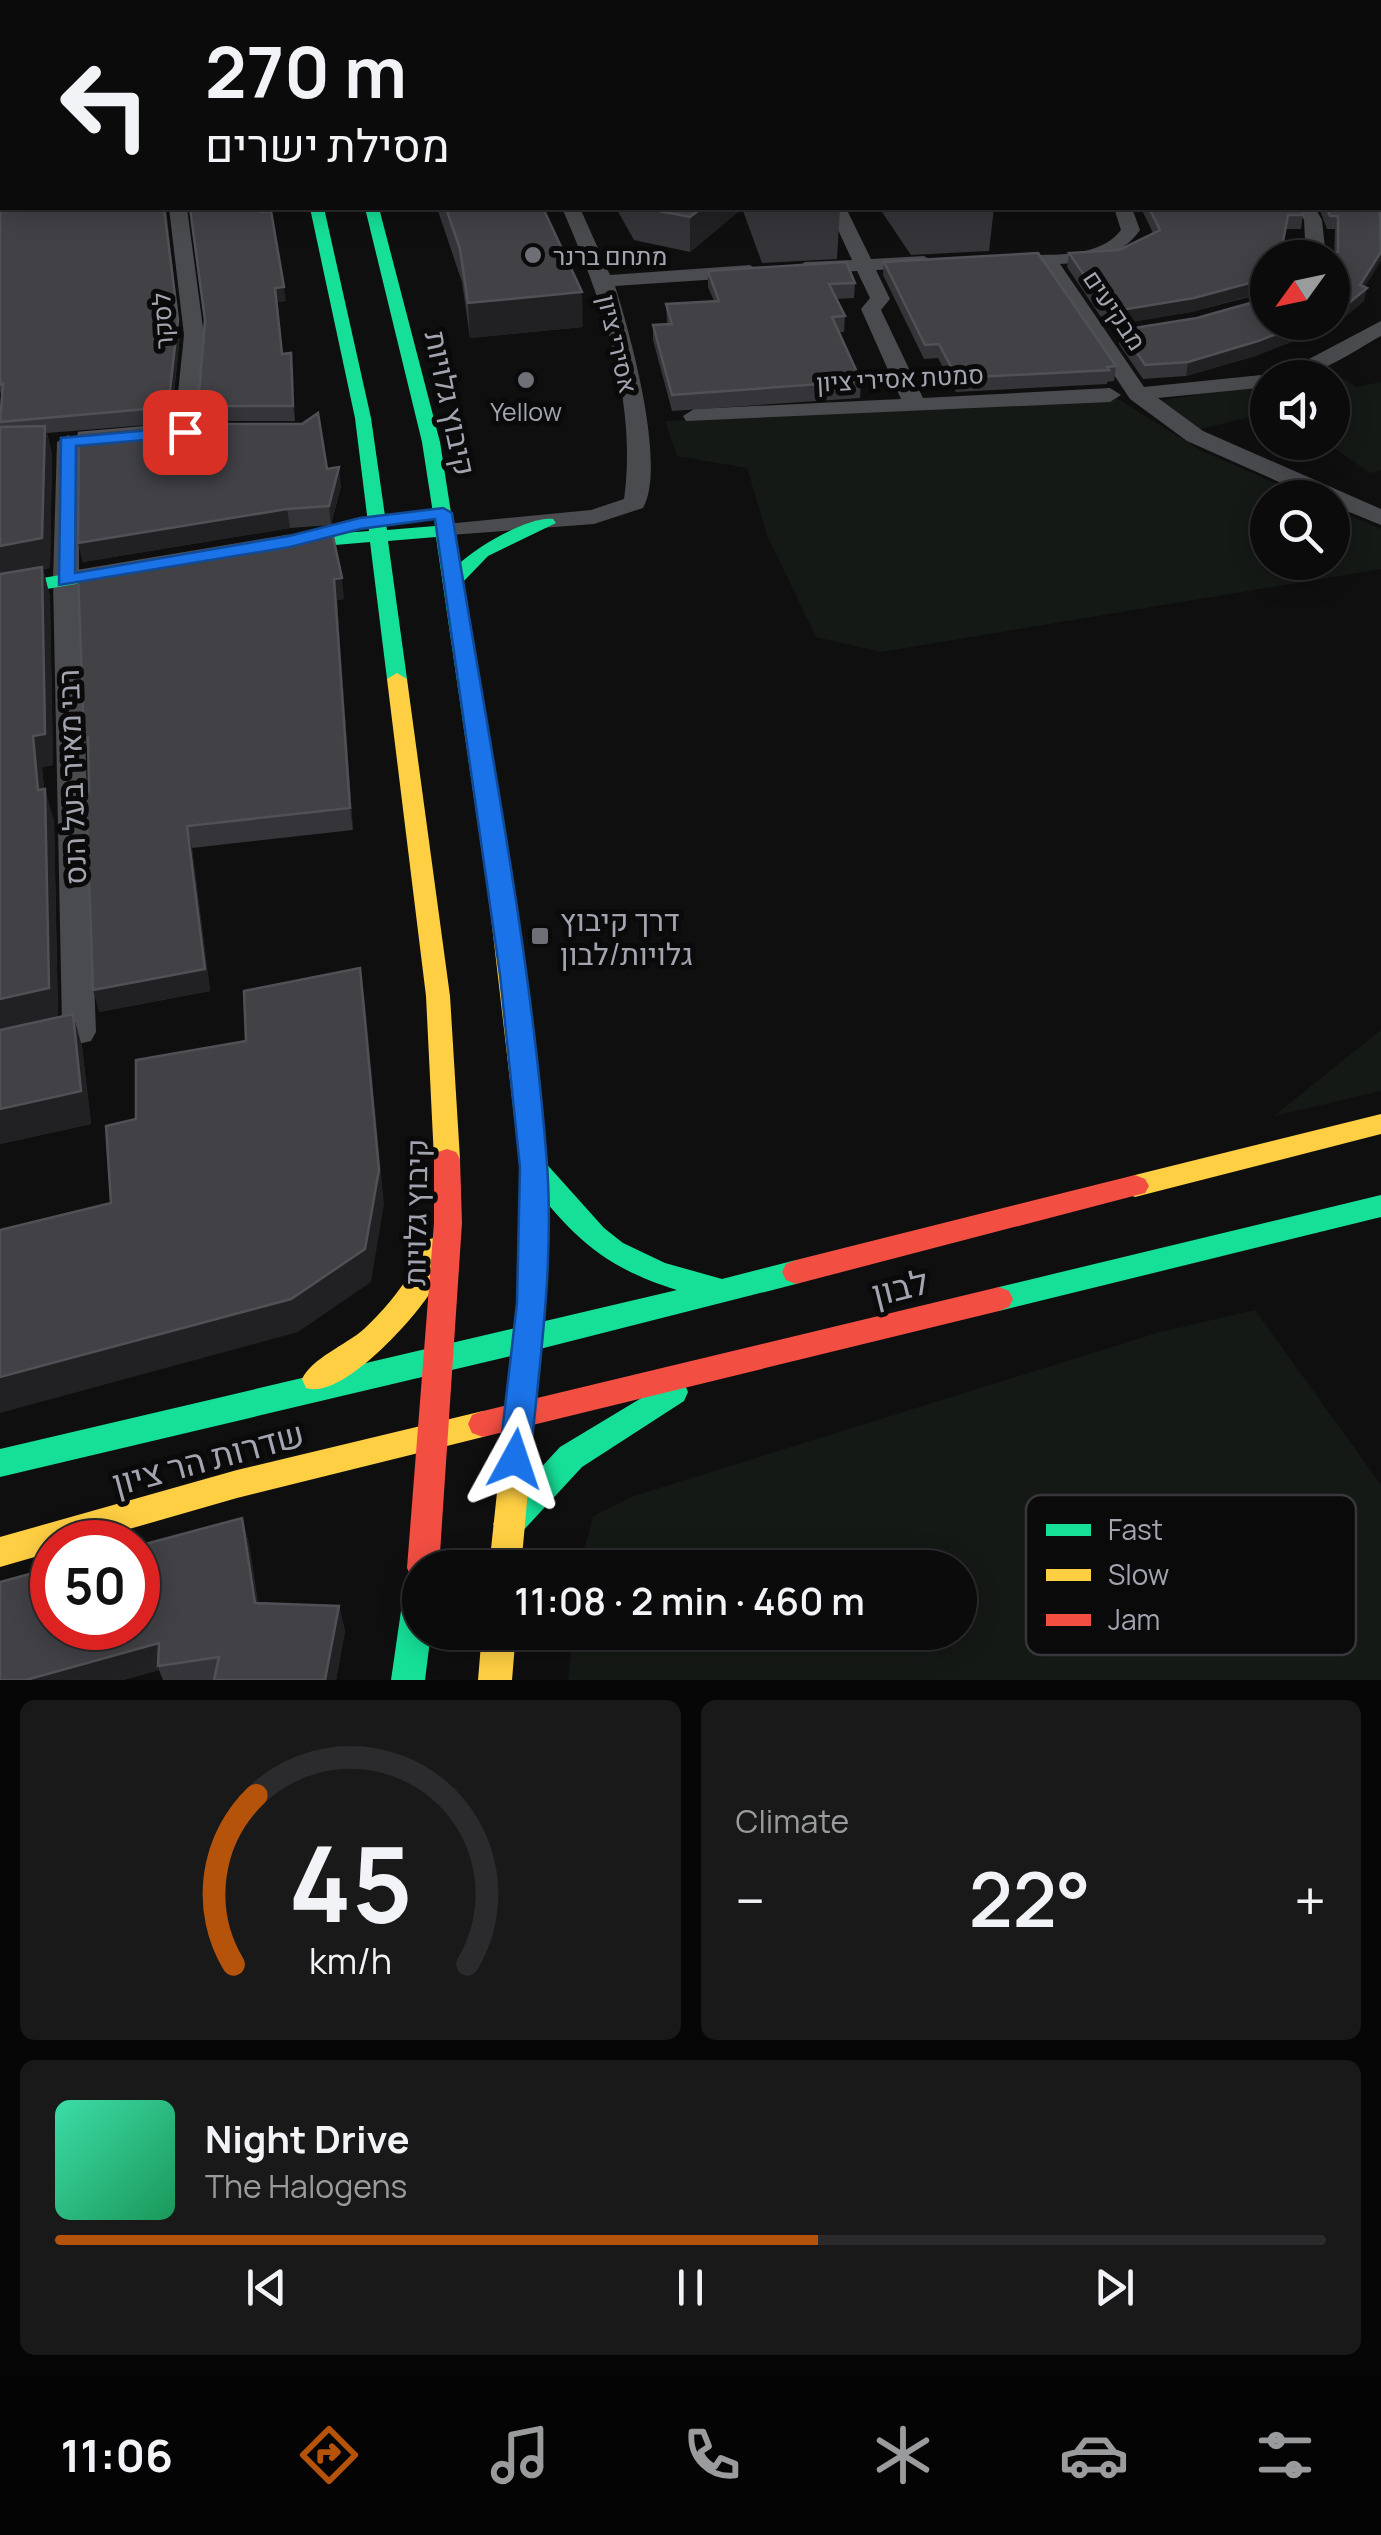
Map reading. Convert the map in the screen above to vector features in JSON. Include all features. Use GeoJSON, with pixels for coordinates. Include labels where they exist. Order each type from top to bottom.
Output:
{"type":"FeatureCollection","features":[{"type":"Feature","properties":{"kind":"main road","name":"קיבוץ גלויות"},"geometry":{"type":"LineString","coordinates":[[317,210],[363,418],[438,996],[447,1126],[448,1223],[436,1436],[424,1550]]}},
{"type":"Feature","properties":{"kind":"main road","name":"קיבוץ גלויות"},"geometry":{"type":"LineString","coordinates":[[373,210],[410,347],[444,522],[512,975],[534,1167],[535,1236],[528,1340],[507,1550]]}},
{"type":"Feature","properties":{"kind":"main road"},"geometry":{"type":"LineString","coordinates":[[256,547],[444,522]]}},
{"type":"Feature","properties":{"kind":"main road"},"geometry":{"type":"LineString","coordinates":[[452,582],[462,566],[478,555],[547,523]]}},
{"type":"Feature","properties":{"kind":"main road"},"geometry":{"type":"LineString","coordinates":[[0,591],[158,564]]}},
{"type":"Feature","properties":{"kind":"main road","name":"לבון"},"geometry":{"type":"LineString","coordinates":[[439,1360],[1381,1124]]}},
{"type":"Feature","properties":{"kind":"main road"},"geometry":{"type":"LineString","coordinates":[[534,1167],[578,1224],[610,1251],[640,1268],[723,1291]]}},
{"type":"Feature","properties":{"kind":"main road","name":"לבון"},"geometry":{"type":"LineString","coordinates":[[436,1436],[1381,1206]]}},
{"type":"Feature","properties":{"kind":"main road"},"geometry":{"type":"LineString","coordinates":[[278,1397],[344,1363],[390,1323],[424,1284],[448,1223]]}},
{"type":"Feature","properties":{"kind":"main road","name":"שדרות הר ציון"},"geometry":{"type":"LineString","coordinates":[[0,1463],[439,1360]]}},
{"type":"Feature","properties":{"kind":"main road"},"geometry":{"type":"LineString","coordinates":[[509,1524],[585,1446],[722,1366]]}},
{"type":"Feature","properties":{"kind":"main road","name":"שדרות הר ציון"},"geometry":{"type":"LineString","coordinates":[[0,1552],[237,1484],[436,1436]]}},
{"type":"Feature","properties":{"kind":"main road"},"geometry":{"type":"LineString","coordinates":[[408,1680],[412,1650]]}},
{"type":"Feature","properties":{"kind":"main road"},"geometry":{"type":"LineString","coordinates":[[495,1680],[498,1650]]}},
{"type":"Feature","properties":{"kind":"street","name":"לסקר"},"geometry":{"type":"LineString","coordinates":[[178,210],[194,336],[185,433]]}},
{"type":"Feature","properties":{"kind":"street"},"geometry":{"type":"LineString","coordinates":[[572,210],[603,281]]}},
{"type":"Feature","properties":{"kind":"street"},"geometry":{"type":"LineString","coordinates":[[838,210],[880,299],[870,309],[915,405]]}},
{"type":"Feature","properties":{"kind":"street"},"geometry":{"type":"LineString","coordinates":[[973,260],[1086,255],[1113,248],[1127,240],[1131,230],[1124,210]]}},
{"type":"Feature","properties":{"kind":"street"},"geometry":{"type":"LineString","coordinates":[[1307,210],[1313,220],[1315,240]]}},
{"type":"Feature","properties":{"kind":"street","name":"מבקיעים"},"geometry":{"type":"LineString","coordinates":[[1046,258],[1110,336],[1138,394]]}},
{"type":"Feature","properties":{"kind":"street","name":"אסירי ציון"},"geometry":{"type":"LineString","coordinates":[[636,488],[640,465],[624,349],[603,281],[936,262]]}},
{"type":"Feature","properties":{"kind":"street"},"geometry":{"type":"LineString","coordinates":[[1324,360],[1381,327]]}},
{"type":"Feature","properties":{"kind":"street"},"geometry":{"type":"LineString","coordinates":[[1138,394],[1250,382]]}},
{"type":"Feature","properties":{"kind":"street"},"geometry":{"type":"LineString","coordinates":[[1138,394],[1194,436],[1381,518]]}},
{"type":"Feature","properties":{"kind":"street","name":"סמטת אסירי ציון"},"geometry":{"type":"LineString","coordinates":[[694,416],[1110,395]]}},
{"type":"Feature","properties":{"kind":"street","name":"רבי מאיר בעל הנס"},"geometry":{"type":"LineString","coordinates":[[0,1050],[79,1032],[66,580],[68,442]]}},
{"type":"Feature","properties":{"kind":"street"},"geometry":{"type":"LineString","coordinates":[[636,488],[635,503],[628,508],[547,523],[444,522],[587,500],[636,488]]}},
{"type":"Feature","properties":{"kind":"shaded area"},"geometry":{"type":"Polygon","coordinates":[[[1381,382],[1381,470],[1370,473],[1350,459],[1350,383],[1356,387],[1381,382]]]}},
{"type":"Feature","properties":{"kind":"shaded area"},"geometry":{"type":"Polygon","coordinates":[[[1249,386],[1250,417],[1196,430],[1159,401],[1249,386]]]}},
{"type":"Feature","properties":{"kind":"shaded area"},"geometry":{"type":"Polygon","coordinates":[[[1118,399],[1202,451],[1269,480],[1250,480],[1250,580],[1315,580],[881,652],[816,637],[767,535],[747,468],[677,456],[665,421],[1118,399]]]}},
{"type":"Feature","properties":{"kind":"shaded area"},"geometry":{"type":"Polygon","coordinates":[[[1350,515],[1381,529],[1381,569],[1350,574],[1350,515]]]}},
{"type":"Feature","properties":{"kind":"shaded area"},"geometry":{"type":"Polygon","coordinates":[[[1381,1030],[1381,1091],[1274,1116],[1381,1030]]]}},
{"type":"Feature","properties":{"kind":"shaded area"},"geometry":{"type":"Polygon","coordinates":[[[1255,1310],[1381,1485],[1381,1680],[568,1680],[571,1650],[977,1650],[977,1550],[584,1550],[593,1516],[634,1496],[1160,1332],[1255,1310]]]}},
{"type":"Feature","properties":{"kind":"building"},"geometry":{"type":"Polygon","coordinates":[[[0,210],[164,210],[178,320],[168,407],[0,422],[3,384],[0,385],[0,210]]]}},
{"type":"Feature","properties":{"kind":"building"},"geometry":{"type":"Polygon","coordinates":[[[190,210],[271,211],[284,287],[275,288],[282,354],[291,353],[293,406],[198,406],[205,320],[190,210]]]}},
{"type":"Feature","properties":{"kind":"building","name":"מתחם ברנר"},"geometry":{"type":"Polygon","coordinates":[[[447,210],[544,210],[582,292],[468,303],[460,249],[447,210]]]}},
{"type":"Feature","properties":{"kind":"building"},"geometry":{"type":"Polygon","coordinates":[[[654,210],[699,210],[690,217],[654,210]]]}},
{"type":"Feature","properties":{"kind":"building"},"geometry":{"type":"Polygon","coordinates":[[[1150,210],[1302,210],[1303,215],[1288,215],[1283,240],[1250,240],[1250,283],[1194,298],[1109,312],[1069,253],[1119,250],[1160,230],[1150,210]]]}},
{"type":"Feature","properties":{"kind":"building"},"geometry":{"type":"Polygon","coordinates":[[[1328,210],[1380,210],[1381,252],[1360,285],[1367,288],[1350,302],[1350,240],[1338,240],[1338,216],[1330,216],[1328,210]]]}},
{"type":"Feature","properties":{"kind":"building"},"geometry":{"type":"Polygon","coordinates":[[[1038,253],[1116,366],[1107,367],[1109,370],[957,378],[939,344],[925,345],[884,262],[1038,253]]]}},
{"type":"Feature","properties":{"kind":"building"},"geometry":{"type":"Polygon","coordinates":[[[846,262],[855,283],[829,284],[845,316],[832,317],[861,381],[672,395],[653,325],[672,324],[666,304],[719,301],[708,271],[846,262]]]}},
{"type":"Feature","properties":{"kind":"building"},"geometry":{"type":"Polygon","coordinates":[[[1250,303],[1250,340],[1261,340],[1188,362],[1145,365],[1122,330],[1197,318],[1250,303]]]}},
{"type":"Feature","properties":{"kind":"building"},"geometry":{"type":"Polygon","coordinates":[[[318,413],[327,469],[339,467],[329,506],[287,509],[78,543],[79,433],[182,424],[302,424],[318,413]]]}},
{"type":"Feature","properties":{"kind":"building"},"geometry":{"type":"Polygon","coordinates":[[[45,426],[42,538],[0,546],[0,427],[45,426]]]}},
{"type":"Feature","properties":{"kind":"building"},"geometry":{"type":"Polygon","coordinates":[[[332,532],[342,578],[334,579],[350,808],[187,826],[205,969],[93,990],[86,793],[88,737],[84,738],[78,571],[332,532]]]}},
{"type":"Feature","properties":{"kind":"building"},"geometry":{"type":"Polygon","coordinates":[[[42,567],[45,734],[33,736],[38,790],[45,789],[49,988],[0,999],[0,574],[42,567]]]}},
{"type":"Feature","properties":{"kind":"building"},"geometry":{"type":"Polygon","coordinates":[[[360,968],[379,1170],[365,1249],[291,1299],[0,1377],[0,1230],[111,1203],[106,1126],[136,1119],[136,1060],[246,1041],[244,991],[360,968]]]}},
{"type":"Feature","properties":{"kind":"building"},"geometry":{"type":"Polygon","coordinates":[[[73,1014],[81,1091],[0,1109],[0,1030],[73,1014]]]}},
{"type":"Feature","properties":{"kind":"building"},"geometry":{"type":"Polygon","coordinates":[[[242,1518],[255,1603],[339,1606],[325,1680],[214,1680],[219,1657],[158,1666],[160,1540],[242,1518]]]}},
{"type":"Feature","properties":{"kind":"building"},"geometry":{"type":"Polygon","coordinates":[[[30,1574],[30,1650],[134,1650],[26,1680],[0,1680],[0,1582],[30,1574]]]}},
{"type":"Feature","properties":{"kind":"traffic: fast"},"geometry":{"type":"LineString","coordinates":[[317,210],[363,418],[397,679]]}},
{"type":"Feature","properties":{"kind":"traffic: fast"},"geometry":{"type":"LineString","coordinates":[[373,210],[431,442],[502,908]]}},
{"type":"Feature","properties":{"kind":"traffic: fast"},"geometry":{"type":"LineString","coordinates":[[452,582],[481,552],[547,523]]}},
{"type":"Feature","properties":{"kind":"traffic: fast"},"geometry":{"type":"LineString","coordinates":[[277,544],[446,531]]}},
{"type":"Feature","properties":{"kind":"traffic: fast"},"geometry":{"type":"LineString","coordinates":[[0,591],[133,569]]}},
{"type":"Feature","properties":{"kind":"traffic: fast"},"geometry":{"type":"LineString","coordinates":[[533,1167],[576,1218],[613,1251],[658,1272],[722,1291]]}},
{"type":"Feature","properties":{"kind":"traffic: fast"},"geometry":{"type":"LineString","coordinates":[[999,1299],[1381,1206]]}},
{"type":"Feature","properties":{"kind":"traffic: fast"},"geometry":{"type":"LineString","coordinates":[[0,1463],[528,1340],[796,1272]]}},
{"type":"Feature","properties":{"kind":"traffic: fast"},"geometry":{"type":"LineString","coordinates":[[509,1524],[571,1457],[673,1392]]}},
{"type":"Feature","properties":{"kind":"traffic: fast"},"geometry":{"type":"LineString","coordinates":[[408,1680],[412,1650]]}},
{"type":"Feature","properties":{"kind":"traffic: slow"},"geometry":{"type":"LineString","coordinates":[[397,679],[438,996],[447,1159]]}},
{"type":"Feature","properties":{"kind":"traffic: slow"},"geometry":{"type":"LineString","coordinates":[[502,908],[533,1167],[531,1303],[507,1550]]}},
{"type":"Feature","properties":{"kind":"traffic: slow"},"geometry":{"type":"LineString","coordinates":[[1135,1186],[1381,1124]]}},
{"type":"Feature","properties":{"kind":"traffic: slow"},"geometry":{"type":"LineString","coordinates":[[317,1379],[356,1353],[389,1323],[418,1288],[440,1247]]}},
{"type":"Feature","properties":{"kind":"traffic: slow"},"geometry":{"type":"LineString","coordinates":[[0,1552],[237,1484],[483,1424]]}},
{"type":"Feature","properties":{"kind":"traffic: slow"},"geometry":{"type":"LineString","coordinates":[[495,1680],[498,1650]]}},
{"type":"Feature","properties":{"kind":"traffic: jam"},"geometry":{"type":"LineString","coordinates":[[424,1550],[448,1223],[447,1159]]}},
{"type":"Feature","properties":{"kind":"traffic: jam"},"geometry":{"type":"LineString","coordinates":[[796,1272],[1135,1186]]}},
{"type":"Feature","properties":{"kind":"traffic: jam"},"geometry":{"type":"LineString","coordinates":[[483,1424],[999,1299]]}},
{"type":"Feature","properties":{"kind":"place","name":"מתחם ברנר"},"geometry":{"type":"Point","coordinates":[533,255]}},
{"type":"Feature","properties":{"kind":"place","name":"Yellow"},"geometry":{"type":"Point","coordinates":[526,380]}},
{"type":"Feature","properties":{"kind":"place","name":"דרך קיבוץ גלויות/לבון"},"geometry":{"type":"Point","coordinates":[540,936]}},
{"type":"Feature","properties":{"kind":"route"},"geometry":{"type":"LineString","coordinates":[[185,432],[68,442],[66,580],[290,542],[360,523],[443,513],[512,975],[534,1167],[532,1303],[515,1459]]}}]}
